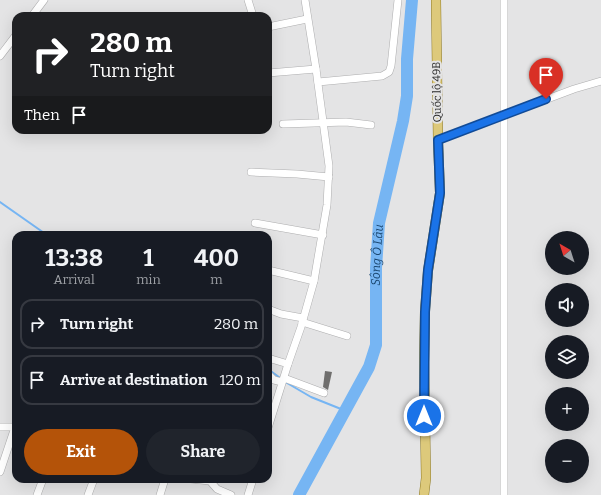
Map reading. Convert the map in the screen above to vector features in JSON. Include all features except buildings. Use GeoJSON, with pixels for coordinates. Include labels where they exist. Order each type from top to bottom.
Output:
{"type":"FeatureCollection","features":[{"type":"Feature","properties":{"kind":"main road","name":"Quốc lộ 49B"},"geometry":{"type":"LineString","coordinates":[[424,495],[426,478],[424,362],[425,312],[428,270],[440,193],[436,0]]}},
{"type":"Feature","properties":{"kind":"street"},"geometry":{"type":"LineString","coordinates":[[35,12],[44,0]]}},
{"type":"Feature","properties":{"kind":"street"},"geometry":{"type":"LineString","coordinates":[[248,0],[252,12]]}},
{"type":"Feature","properties":{"kind":"street"},"geometry":{"type":"LineString","coordinates":[[272,415],[314,281],[323,235],[329,177],[324,124],[304,0]]}},
{"type":"Feature","properties":{"kind":"street"},"geometry":{"type":"LineString","coordinates":[[318,82],[382,76],[389,72],[391,66],[398,0]]}},
{"type":"Feature","properties":{"kind":"street"},"geometry":{"type":"LineString","coordinates":[[504,0],[504,495]]}},
{"type":"Feature","properties":{"kind":"street"},"geometry":{"type":"LineString","coordinates":[[272,26],[307,19]]}},
{"type":"Feature","properties":{"kind":"street"},"geometry":{"type":"LineString","coordinates":[[0,56],[12,40]]}},
{"type":"Feature","properties":{"kind":"street"},"geometry":{"type":"LineString","coordinates":[[272,73],[316,69]]}},
{"type":"Feature","properties":{"kind":"street"},"geometry":{"type":"LineString","coordinates":[[438,140],[574,89],[601,81]]}},
{"type":"Feature","properties":{"kind":"street"},"geometry":{"type":"LineString","coordinates":[[283,124],[324,124],[346,122],[371,125]]}},
{"type":"Feature","properties":{"kind":"street"},"geometry":{"type":"LineString","coordinates":[[251,172],[329,177]]}},
{"type":"Feature","properties":{"kind":"street"},"geometry":{"type":"LineString","coordinates":[[255,223],[323,235]]}},
{"type":"Feature","properties":{"kind":"street"},"geometry":{"type":"LineString","coordinates":[[272,271],[314,281]]}},
{"type":"Feature","properties":{"kind":"street"},"geometry":{"type":"LineString","coordinates":[[272,311],[303,320],[346,336]]}},
{"type":"Feature","properties":{"kind":"street"},"geometry":{"type":"LineString","coordinates":[[272,359],[288,364]]}},
{"type":"Feature","properties":{"kind":"street"},"geometry":{"type":"LineString","coordinates":[[272,378],[274,380],[283,380],[324,393]]}},
{"type":"Feature","properties":{"kind":"street"},"geometry":{"type":"LineString","coordinates":[[0,427],[12,427]]}},
{"type":"Feature","properties":{"kind":"street"},"geometry":{"type":"LineString","coordinates":[[0,472],[12,438]]}},
{"type":"Feature","properties":{"kind":"street"},"geometry":{"type":"LineString","coordinates":[[37,495],[42,483]]}},
{"type":"Feature","properties":{"kind":"street"},"geometry":{"type":"LineString","coordinates":[[88,495],[92,483]]}},
{"type":"Feature","properties":{"kind":"street"},"geometry":{"type":"LineString","coordinates":[[160,495],[164,483]]}},
{"type":"Feature","properties":{"kind":"street"},"geometry":{"type":"LineString","coordinates":[[212,483],[217,489],[231,495]]}},
{"type":"Feature","properties":{"kind":"street"},"geometry":{"type":"LineString","coordinates":[[248,495],[252,483]]}},
{"type":"Feature","properties":{"kind":"waterway","name":"Sông Ô Lâu"},"geometry":{"type":"LineString","coordinates":[[299,495],[369,367],[376,345],[376,268],[379,223],[403,121],[407,96],[407,59],[412,0]]}},
{"type":"Feature","properties":{"kind":"waterway"},"geometry":{"type":"LineString","coordinates":[[0,202],[41,231]]}},
{"type":"Feature","properties":{"kind":"waterway"},"geometry":{"type":"LineString","coordinates":[[272,372],[311,397],[346,411]]}},
{"type":"Feature","properties":{"kind":"route"},"geometry":{"type":"LineString","coordinates":[[424,416],[425,312],[428,270],[440,193],[438,140],[546,99]]}}]}
